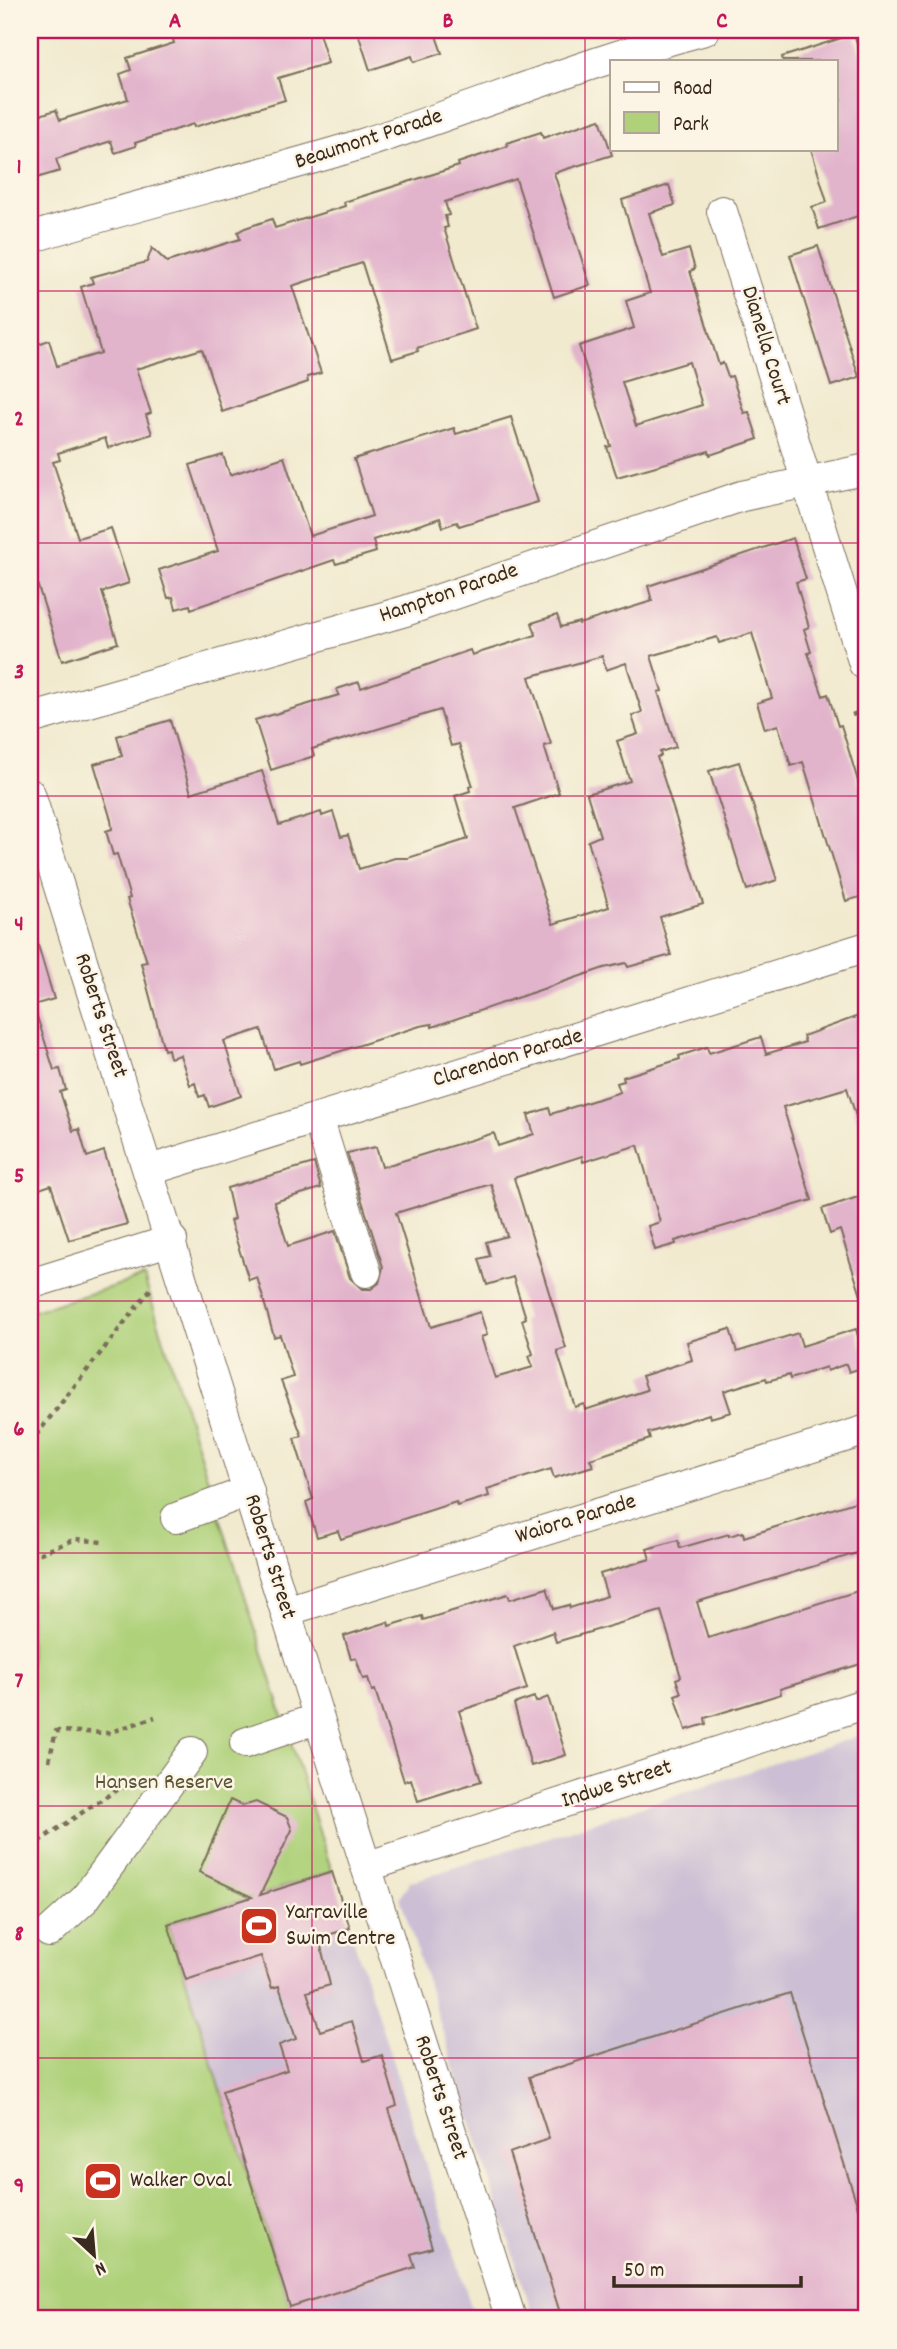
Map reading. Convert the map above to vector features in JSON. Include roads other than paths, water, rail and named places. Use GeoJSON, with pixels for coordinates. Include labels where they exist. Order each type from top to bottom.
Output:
{"type":"FeatureCollection","features":[{"type":"Feature","properties":{"kind":"street","name":"Beaumont Parade"},"geometry":{"type":"LineString","coordinates":[[30,238],[117,210],[312,159],[408,129],[669,34],[705,30]]}},
{"type":"Feature","properties":{"kind":"street","name":"Dianella Court"},"geometry":{"type":"LineString","coordinates":[[722,211],[864,664]]}},
{"type":"Feature","properties":{"kind":"street","name":"Hampton Parade"},"geometry":{"type":"LineString","coordinates":[[30,719],[405,611],[708,506],[867,469]]}},
{"type":"Feature","properties":{"kind":"street","name":"Roberts Street"},"geometry":{"type":"LineString","coordinates":[[30,794],[172,1240],[319,1718],[511,2319]]}},
{"type":"Feature","properties":{"kind":"street","name":"Clarendon Parade"},"geometry":{"type":"LineString","coordinates":[[150,1170],[867,947]]}},
{"type":"Feature","properties":{"kind":"street"},"geometry":{"type":"LineString","coordinates":[[318,1118],[366,1272]]}},
{"type":"Feature","properties":{"kind":"street"},"geometry":{"type":"LineString","coordinates":[[30,1284],[172,1240]]}},
{"type":"Feature","properties":{"kind":"street","name":"Waiora Parade"},"geometry":{"type":"LineString","coordinates":[[286,1611],[867,1430]]}},
{"type":"Feature","properties":{"kind":"street"},"geometry":{"type":"LineString","coordinates":[[176,1518],[249,1491]]}},
{"type":"Feature","properties":{"kind":"street","name":"Indwe Street"},"geometry":{"type":"LineString","coordinates":[[366,1867],[867,1703]]}},
{"type":"Feature","properties":{"kind":"street"},"geometry":{"type":"LineString","coordinates":[[245,1743],[319,1718]]}},
{"type":"Feature","properties":{"kind":"street"},"geometry":{"type":"LineString","coordinates":[[49,1932],[84,1900],[192,1752]]}},
{"type":"Feature","properties":{"kind":"place","name":"Yarraville Swim Centre"},"geometry":{"type":"Point","coordinates":[259,1926]}},
{"type":"Feature","properties":{"kind":"place","name":"Walker Oval"},"geometry":{"type":"Point","coordinates":[103,2181]}},
{"type":"Feature","properties":{"kind":"park label","name":"Hansen Reserve"},"geometry":{"type":"Point","coordinates":[164,1783]}}]}
